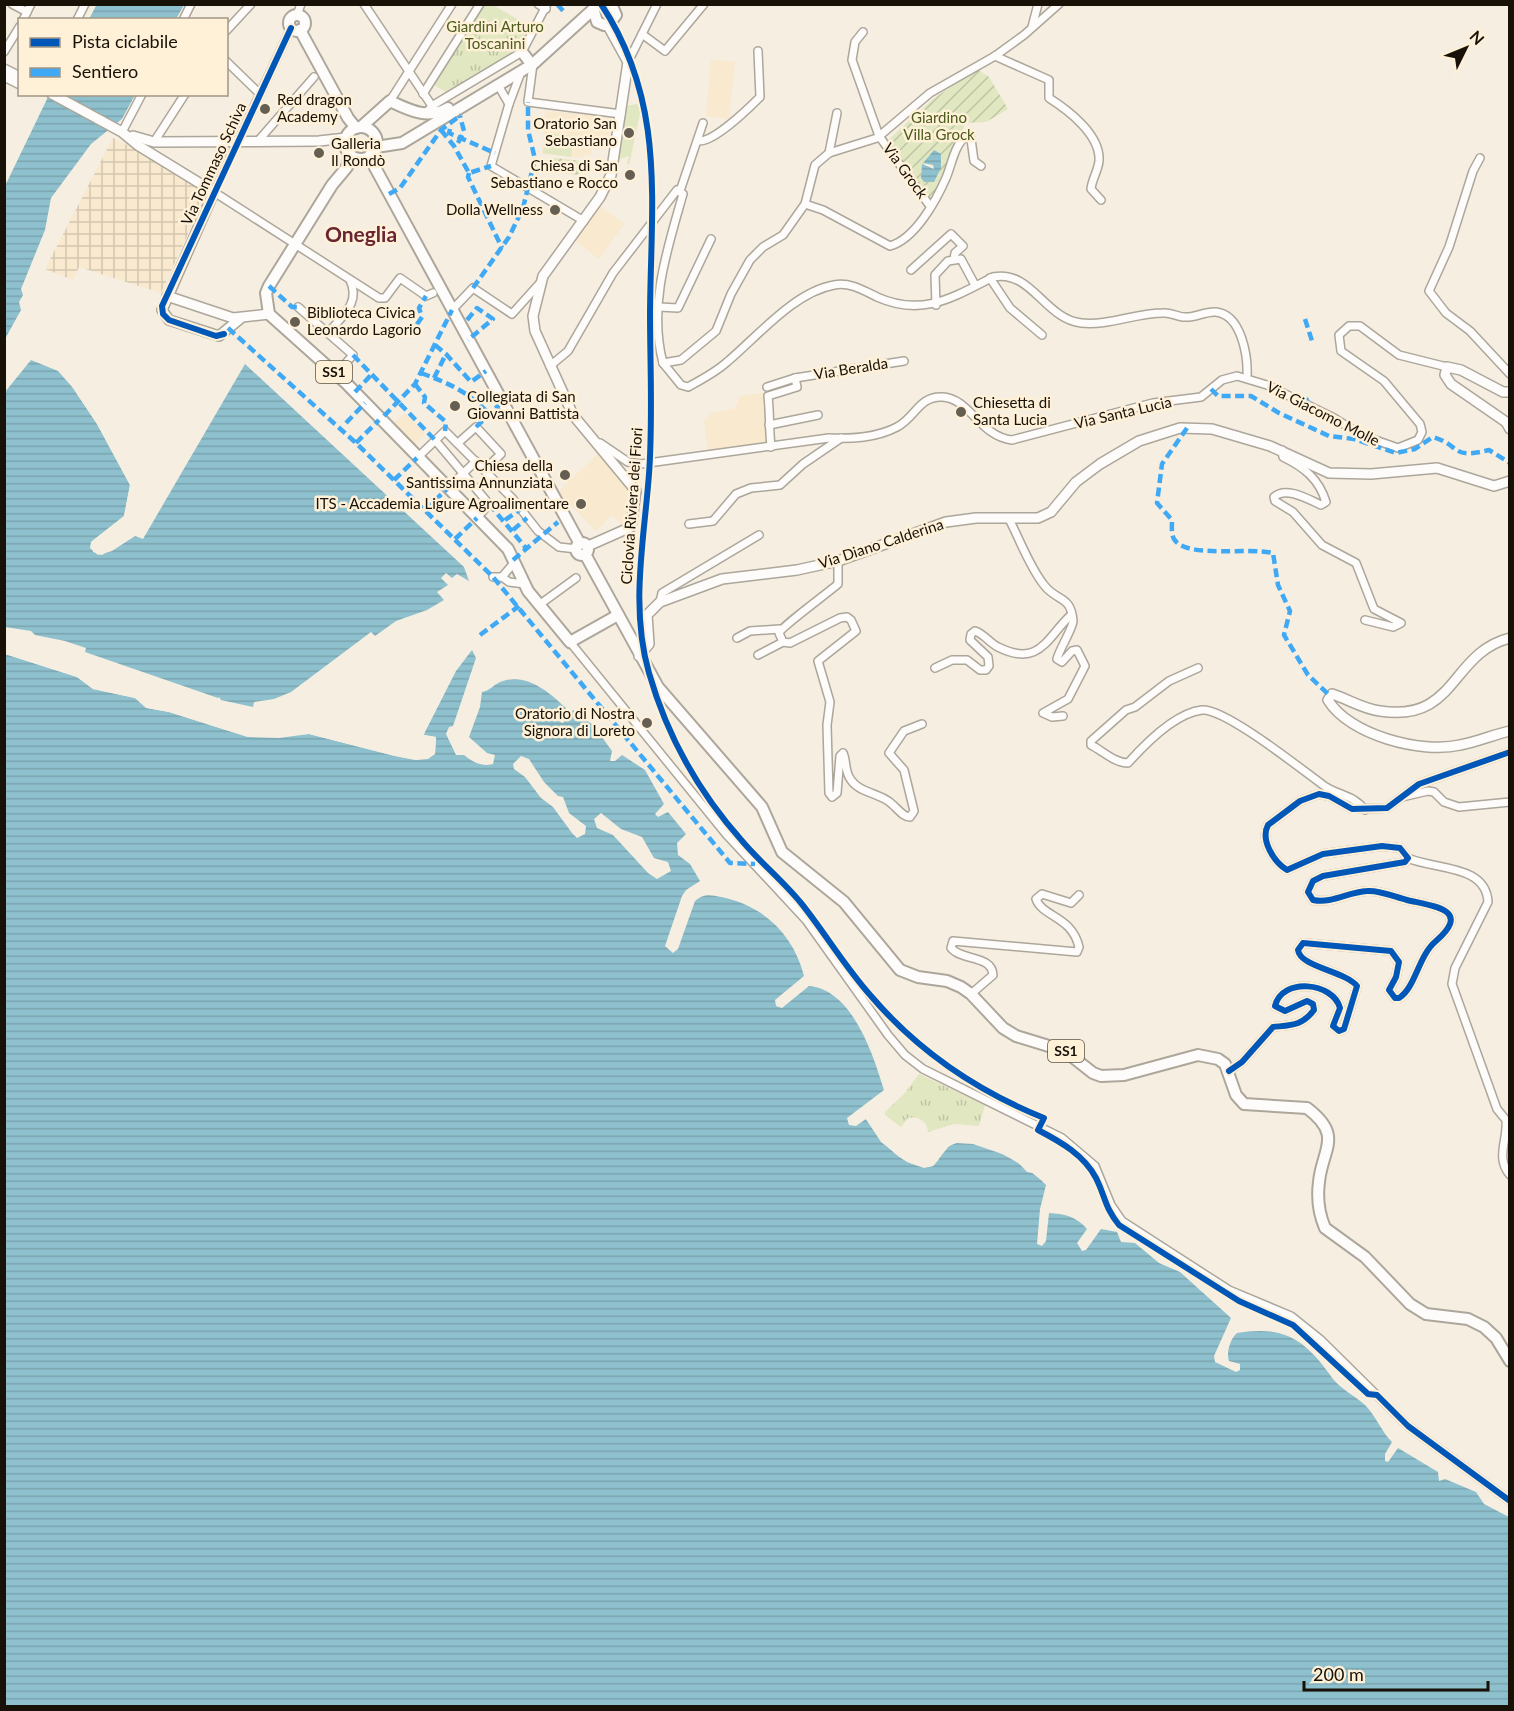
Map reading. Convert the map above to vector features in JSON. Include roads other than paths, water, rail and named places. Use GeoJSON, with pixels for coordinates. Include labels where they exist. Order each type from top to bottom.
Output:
{"type":"FeatureCollection","features":[{"type":"Feature","properties":{"kind":"main road"},"geometry":{"type":"LineString","coordinates":[[287,4],[304,21],[296,29],[318,73],[347,117],[353,131]]}},
{"type":"Feature","properties":{"kind":"main road"},"geometry":{"type":"LineString","coordinates":[[411,137],[435,111],[531,59],[596,12],[600,24],[613,21],[616,15],[612,5]]}},
{"type":"Feature","properties":{"kind":"main road"},"geometry":{"type":"LineString","coordinates":[[582,548],[631,527],[637,494],[573,415],[533,323],[539,284],[600,197],[611,175],[628,62],[607,24]]}},
{"type":"Feature","properties":{"kind":"main road"},"geometry":{"type":"LineString","coordinates":[[435,111],[390,100],[353,131],[346,147],[350,154],[359,158],[373,151],[402,143],[521,71],[531,59]]}},
{"type":"Feature","properties":{"kind":"main road"},"geometry":{"type":"LineString","coordinates":[[4,76],[18,83]]}},
{"type":"Feature","properties":{"kind":"main road"},"geometry":{"type":"LineString","coordinates":[[56,96],[141,140],[237,142],[353,131],[373,133],[373,151]]}},
{"type":"Feature","properties":{"kind":"main road"},"geometry":{"type":"LineString","coordinates":[[347,117],[356,120],[374,114]]}},
{"type":"Feature","properties":{"kind":"main road"},"geometry":{"type":"LineString","coordinates":[[120,131],[139,146],[213,192]]}},
{"type":"Feature","properties":{"kind":"main road","name":"SS1"},"geometry":{"type":"LineString","coordinates":[[373,151],[372,162],[437,291],[452,310],[639,656],[667,698],[762,807],[782,852],[844,902],[900,970],[947,981],[971,994],[1002,1028],[1016,1036],[1065,1051],[1101,1076],[1124,1076],[1198,1055],[1218,1059],[1229,1071]]}},
{"type":"Feature","properties":{"kind":"main road"},"geometry":{"type":"LineString","coordinates":[[167,296],[225,317],[241,318],[269,314],[266,292],[332,185],[347,167],[350,154]]}},
{"type":"Feature","properties":{"kind":"main road","name":"Via Tommaso Schiva"},"geometry":{"type":"LineString","coordinates":[[213,192],[162,312],[170,320],[219,336],[241,318]]}},
{"type":"Feature","properties":{"kind":"main road"},"geometry":{"type":"LineString","coordinates":[[175,278],[179,291],[190,304]]}},
{"type":"Feature","properties":{"kind":"main road","name":"SS1"},"geometry":{"type":"LineString","coordinates":[[269,314],[336,374],[508,549],[513,564],[525,584],[539,605],[570,642]]}},
{"type":"Feature","properties":{"kind":"main road"},"geometry":{"type":"LineString","coordinates":[[1509,392],[1503,392],[1461,370],[1447,367],[1445,375],[1451,384],[1506,422],[1509,429]]}},
{"type":"Feature","properties":{"kind":"main road","name":"Via Diano Calderina"},"geometry":{"type":"LineString","coordinates":[[660,602],[722,579],[797,570],[838,561],[946,522],[976,518],[1038,518],[1051,512],[1076,482],[1100,464],[1139,441],[1176,429],[1212,429],[1281,450],[1319,470],[1343,475],[1437,468],[1494,486],[1509,481]]}},
{"type":"Feature","properties":{"kind":"main road"},"geometry":{"type":"LineString","coordinates":[[639,656],[649,644],[647,615],[660,602]]}},
{"type":"Feature","properties":{"kind":"main road"},"geometry":{"type":"LineString","coordinates":[[570,642],[618,615]]}},
{"type":"Feature","properties":{"kind":"main road"},"geometry":{"type":"LineString","coordinates":[[1509,638],[1497,641],[1473,659],[1443,696],[1430,705],[1411,712],[1378,711],[1332,694],[1328,700],[1341,714],[1364,728],[1402,744],[1442,747],[1459,745],[1509,731]]}},
{"type":"Feature","properties":{"kind":"main road"},"geometry":{"type":"LineString","coordinates":[[1229,1071],[1236,1095],[1244,1104],[1307,1108],[1328,1127],[1329,1150],[1319,1180],[1318,1200],[1325,1228],[1365,1257],[1410,1304],[1426,1314],[1468,1319],[1484,1326],[1496,1338],[1509,1361]]}},
{"type":"Feature","properties":{"kind":"street"},"geometry":{"type":"LineString","coordinates":[[12,4],[25,16],[31,4]]}},
{"type":"Feature","properties":{"kind":"street"},"geometry":{"type":"LineString","coordinates":[[78,18],[85,4]]}},
{"type":"Feature","properties":{"kind":"street"},"geometry":{"type":"LineString","coordinates":[[184,18],[191,4]]}},
{"type":"Feature","properties":{"kind":"street"},"geometry":{"type":"LineString","coordinates":[[228,29],[251,4]]}},
{"type":"Feature","properties":{"kind":"street"},"geometry":{"type":"LineString","coordinates":[[364,4],[435,111]]}},
{"type":"Feature","properties":{"kind":"street"},"geometry":{"type":"LineString","coordinates":[[390,100],[410,73],[452,4]]}},
{"type":"Feature","properties":{"kind":"street"},"geometry":{"type":"LineString","coordinates":[[423,94],[480,4]]}},
{"type":"Feature","properties":{"kind":"street"},"geometry":{"type":"LineString","coordinates":[[538,4],[547,7],[541,20],[531,59],[528,102],[621,114]]}},
{"type":"Feature","properties":{"kind":"street"},"geometry":{"type":"LineString","coordinates":[[628,62],[657,4]]}},
{"type":"Feature","properties":{"kind":"street"},"geometry":{"type":"LineString","coordinates":[[642,34],[665,51],[704,4]]}},
{"type":"Feature","properties":{"kind":"street"},"geometry":{"type":"LineString","coordinates":[[1031,30],[1038,4]]}},
{"type":"Feature","properties":{"kind":"street"},"geometry":{"type":"LineString","coordinates":[[667,363],[681,360],[716,331],[731,294],[750,260],[763,248],[783,236],[805,204],[812,170],[829,153],[879,136],[930,93],[995,56],[1031,30],[1059,4]]}},
{"type":"Feature","properties":{"kind":"street"},"geometry":{"type":"LineString","coordinates":[[4,52],[18,29]]}},
{"type":"Feature","properties":{"kind":"street","name":"Via Tommaso Schiva"},"geometry":{"type":"LineString","coordinates":[[213,192],[260,94],[296,29]]}},
{"type":"Feature","properties":{"kind":"street","name":"Via Grock"},"geometry":{"type":"LineString","coordinates":[[862,32],[855,42],[852,60],[879,136],[930,206]]}},
{"type":"Feature","properties":{"kind":"street"},"geometry":{"type":"LineString","coordinates":[[698,141],[704,142],[730,126],[760,97],[758,51]]}},
{"type":"Feature","properties":{"kind":"street"},"geometry":{"type":"LineString","coordinates":[[995,56],[1049,80],[1050,98],[1072,115],[1088,133],[1099,158],[1091,189],[1101,200]]}},
{"type":"Feature","properties":{"kind":"street"},"geometry":{"type":"LineString","coordinates":[[228,64],[260,94]]}},
{"type":"Feature","properties":{"kind":"street"},"geometry":{"type":"LineString","coordinates":[[521,71],[491,166],[584,221]]}},
{"type":"Feature","properties":{"kind":"street"},"geometry":{"type":"LineString","coordinates":[[258,141],[318,73]]}},
{"type":"Feature","properties":{"kind":"street"},"geometry":{"type":"LineString","coordinates":[[498,85],[509,104]]}},
{"type":"Feature","properties":{"kind":"street"},"geometry":{"type":"LineString","coordinates":[[120,131],[141,96]]}},
{"type":"Feature","properties":{"kind":"street"},"geometry":{"type":"LineString","coordinates":[[154,142],[184,96]]}},
{"type":"Feature","properties":{"kind":"street"},"geometry":{"type":"LineString","coordinates":[[829,153],[837,113]]}},
{"type":"Feature","properties":{"kind":"street"},"geometry":{"type":"LineString","coordinates":[[550,366],[568,351],[613,273],[675,192],[680,190],[703,123]]}},
{"type":"Feature","properties":{"kind":"street"},"geometry":{"type":"LineString","coordinates":[[805,204],[833,215],[890,246],[906,238],[930,206],[945,179],[959,144],[966,136],[970,139],[974,161],[981,166]]}},
{"type":"Feature","properties":{"kind":"street"},"geometry":{"type":"LineString","coordinates":[[1480,158],[1473,171],[1449,247],[1430,284],[1429,291],[1446,313],[1470,331],[1509,374]]}},
{"type":"Feature","properties":{"kind":"street"},"geometry":{"type":"LineString","coordinates":[[680,190],[683,194],[660,280],[658,345],[681,385],[688,387],[725,364],[787,309],[813,293],[834,285],[848,285],[907,306],[936,305],[990,278],[1002,275],[1016,279],[1036,293],[1049,308],[1071,321],[1084,323],[1160,313],[1184,317],[1213,312],[1223,314],[1233,322],[1245,347],[1247,377]]}},
{"type":"Feature","properties":{"kind":"street"},"geometry":{"type":"LineString","coordinates":[[213,192],[382,299],[400,278],[426,296],[437,291]]}},
{"type":"Feature","properties":{"kind":"street"},"geometry":{"type":"LineString","coordinates":[[911,270],[951,234],[963,246],[954,259]]}},
{"type":"Feature","properties":{"kind":"street"},"geometry":{"type":"LineString","coordinates":[[659,307],[678,308],[711,239]]}},
{"type":"Feature","properties":{"kind":"street"},"geometry":{"type":"LineString","coordinates":[[936,305],[935,275],[940,268],[954,259],[961,259],[975,285]]}},
{"type":"Feature","properties":{"kind":"street"},"geometry":{"type":"LineString","coordinates":[[990,278],[1010,308],[1042,335]]}},
{"type":"Feature","properties":{"kind":"street"},"geometry":{"type":"LineString","coordinates":[[328,333],[352,303],[355,295],[350,280]]}},
{"type":"Feature","properties":{"kind":"street"},"geometry":{"type":"LineString","coordinates":[[452,310],[473,288],[512,314],[539,284]]}},
{"type":"Feature","properties":{"kind":"street"},"geometry":{"type":"LineString","coordinates":[[298,307],[353,356],[336,374]]}},
{"type":"Feature","properties":{"kind":"street","name":"Via Giacomo Molle"},"geometry":{"type":"LineString","coordinates":[[1247,377],[1334,418],[1376,443],[1398,448],[1418,440],[1422,432],[1420,424],[1384,381],[1341,351],[1338,342],[1340,332],[1349,326],[1360,326],[1399,355],[1447,367]]}},
{"type":"Feature","properties":{"kind":"street","name":"Via Beralda"},"geometry":{"type":"LineString","coordinates":[[771,447],[769,425],[771,414],[768,396],[797,387],[795,378],[904,361]]}},
{"type":"Feature","properties":{"kind":"street","name":"Via Santa Lucia"},"geometry":{"type":"LineString","coordinates":[[593,440],[628,462],[641,465],[841,438],[860,438],[898,426],[918,406],[934,398],[949,398],[959,402],[984,428],[1000,437],[1012,440],[1153,402],[1201,397],[1225,378],[1247,377]]}},
{"type":"Feature","properties":{"kind":"street"},"geometry":{"type":"LineString","coordinates":[[767,387],[795,378]]}},
{"type":"Feature","properties":{"kind":"street"},"geometry":{"type":"LineString","coordinates":[[769,425],[818,415]]}},
{"type":"Feature","properties":{"kind":"street"},"geometry":{"type":"LineString","coordinates":[[458,443],[476,427],[501,454],[484,469]]}},
{"type":"Feature","properties":{"kind":"street"},"geometry":{"type":"LineString","coordinates":[[417,458],[445,431],[513,499],[538,531],[559,547],[582,548]]}},
{"type":"Feature","properties":{"kind":"street"},"geometry":{"type":"LineString","coordinates":[[689,524],[713,520],[736,494],[751,488],[780,485],[802,464],[841,438]]}},
{"type":"Feature","properties":{"kind":"street"},"geometry":{"type":"LineString","coordinates":[[435,440],[489,504],[477,518]]}},
{"type":"Feature","properties":{"kind":"street","name":"Via Diano Calderina"},"geometry":{"type":"LineString","coordinates":[[1281,450],[1283,457],[1303,467],[1313,477],[1326,502],[1321,505],[1288,493],[1277,494],[1274,497],[1275,501],[1293,512],[1322,545],[1356,563],[1374,609],[1401,623],[1393,627],[1365,620]]}},
{"type":"Feature","properties":{"kind":"street"},"geometry":{"type":"LineString","coordinates":[[448,488],[476,460]]}},
{"type":"Feature","properties":{"kind":"street"},"geometry":{"type":"LineString","coordinates":[[1009,519],[1042,583],[1051,594],[1067,601],[1073,624],[1057,659],[1062,662],[1075,649],[1080,651],[1085,666],[1068,699],[1043,713],[1052,717],[1063,716]]}},
{"type":"Feature","properties":{"kind":"street"},"geometry":{"type":"LineString","coordinates":[[660,602],[662,593],[759,535]]}},
{"type":"Feature","properties":{"kind":"street"},"geometry":{"type":"LineString","coordinates":[[737,638],[750,631],[780,629],[838,584],[838,561]]}},
{"type":"Feature","properties":{"kind":"street"},"geometry":{"type":"LineString","coordinates":[[502,577],[513,564]]}},
{"type":"Feature","properties":{"kind":"street"},"geometry":{"type":"LineString","coordinates":[[493,577],[502,577],[509,582],[525,584]]}},
{"type":"Feature","properties":{"kind":"street"},"geometry":{"type":"LineString","coordinates":[[539,605],[576,578]]}},
{"type":"Feature","properties":{"kind":"street"},"geometry":{"type":"LineString","coordinates":[[935,668],[952,660],[967,660],[980,670],[986,670],[989,666],[988,657],[970,640],[971,634],[980,633],[994,645],[1008,652],[1026,653],[1048,643],[1059,625],[1071,615]]}},
{"type":"Feature","properties":{"kind":"street"},"geometry":{"type":"LineString","coordinates":[[758,654],[783,642],[792,642],[840,618],[851,620],[856,631],[819,659],[830,702],[826,766],[829,793],[832,796],[837,793],[837,768],[843,753],[845,770],[851,781],[860,789],[876,793],[891,802],[907,818],[913,815],[904,770],[889,753],[904,731],[922,724]]}},
{"type":"Feature","properties":{"kind":"street"},"geometry":{"type":"LineString","coordinates":[[780,629],[783,642]]}},
{"type":"Feature","properties":{"kind":"street"},"geometry":{"type":"LineString","coordinates":[[570,642],[726,834],[806,920],[872,1014],[905,1055],[923,1069],[1062,1138],[1095,1166],[1111,1205],[1122,1221],[1229,1290],[1291,1316],[1321,1340],[1408,1426],[1509,1502]]}},
{"type":"Feature","properties":{"kind":"street"},"geometry":{"type":"LineString","coordinates":[[1198,668],[1169,681],[1135,707],[1126,710],[1092,741],[1092,746],[1104,750],[1115,760],[1128,763],[1164,729],[1201,710],[1211,711],[1242,726],[1327,788],[1357,799],[1365,810]]}},
{"type":"Feature","properties":{"kind":"street"},"geometry":{"type":"LineString","coordinates":[[1509,752],[1419,784],[1387,807],[1352,809],[1329,796],[1319,794],[1300,801],[1275,819],[1265,831],[1265,838],[1279,865],[1287,870],[1323,854],[1395,845],[1408,858],[1471,874],[1488,892],[1488,902],[1455,968],[1452,984],[1454,997],[1477,1048],[1497,1109],[1506,1120],[1502,1155],[1503,1167],[1509,1175]]}},
{"type":"Feature","properties":{"kind":"street"},"geometry":{"type":"LineString","coordinates":[[1402,797],[1428,791],[1434,792],[1444,802],[1459,807],[1509,802]]}},
{"type":"Feature","properties":{"kind":"street"},"geometry":{"type":"LineString","coordinates":[[1229,1071],[1242,1062],[1273,1027],[1290,1027],[1308,1018],[1314,1010],[1313,1004],[1307,1001],[1285,1011],[1275,1006],[1284,992],[1291,988],[1304,985],[1334,998],[1340,1008],[1333,1026],[1339,1031],[1344,1029],[1357,986],[1351,978],[1304,961],[1298,950],[1303,943],[1391,951],[1399,962],[1396,977],[1389,990],[1395,998],[1403,996],[1425,950],[1450,928],[1451,920],[1448,912],[1439,906],[1367,891],[1321,902],[1313,900],[1308,892],[1312,881],[1323,876],[1405,862],[1408,858]]}},
{"type":"Feature","properties":{"kind":"street"},"geometry":{"type":"LineString","coordinates":[[971,994],[993,975],[993,969],[986,963],[956,954],[951,948],[952,941],[1077,952],[1079,947],[1073,931],[1062,919],[1041,907],[1036,899],[1042,894],[1071,903],[1079,895]]}},
{"type":"Feature","properties":{"kind":"water"},"geometry":{"type":"Polygon","coordinates":[[[97,4],[184,4],[177,18],[90,18],[97,4]]]}},
{"type":"Feature","properties":{"kind":"water"},"geometry":{"type":"Polygon","coordinates":[[[49,96],[134,96],[122,119],[91,144],[51,198],[45,230],[21,289],[23,295],[19,302],[21,310],[5,339],[5,186],[49,96]]]}},
{"type":"Feature","properties":{"kind":"water"},"geometry":{"type":"Polygon","coordinates":[[[934,150],[941,154],[941,168],[934,182],[924,182],[921,178],[922,164],[934,169],[933,165],[923,163],[934,150]]]}},
{"type":"Feature","properties":{"kind":"water"},"geometry":{"type":"Polygon","coordinates":[[[31,360],[58,371],[73,388],[97,424],[130,485],[124,516],[91,542],[90,548],[98,555],[112,551],[135,536],[143,539],[245,364],[464,567],[469,581],[457,574],[452,578],[446,573],[441,578],[448,585],[437,592],[444,600],[427,610],[396,621],[375,636],[371,632],[291,692],[274,699],[254,702],[253,707],[221,700],[219,697],[85,652],[86,648],[65,641],[35,635],[31,631],[5,627],[5,392],[31,360]]]}},
{"type":"Feature","properties":{"kind":"water"},"geometry":{"type":"Polygon","coordinates":[[[472,650],[476,658],[453,726],[449,727],[446,734],[456,755],[464,755],[481,764],[493,764],[495,755],[487,753],[469,737],[480,707],[482,692],[497,683],[512,679],[530,682],[553,696],[566,708],[560,722],[563,723],[573,710],[594,726],[612,751],[610,761],[615,761],[622,755],[645,770],[664,804],[655,814],[658,817],[668,812],[686,834],[677,843],[678,855],[690,864],[700,881],[686,890],[682,896],[665,946],[673,953],[678,949],[695,901],[705,896],[736,901],[750,907],[774,924],[793,947],[804,976],[775,1000],[776,1006],[782,1008],[809,986],[824,990],[838,999],[849,1011],[859,1026],[874,1060],[884,1090],[847,1118],[849,1125],[856,1126],[866,1119],[885,1144],[902,1159],[912,1164],[933,1166],[948,1147],[962,1142],[988,1147],[1016,1161],[1046,1185],[1040,1209],[1037,1244],[1042,1246],[1046,1241],[1049,1213],[1070,1216],[1087,1229],[1077,1243],[1082,1251],[1086,1250],[1101,1229],[1117,1232],[1121,1242],[1135,1243],[1159,1263],[1180,1272],[1231,1318],[1214,1356],[1215,1362],[1236,1372],[1240,1370],[1240,1364],[1229,1361],[1228,1358],[1228,1350],[1237,1333],[1269,1331],[1293,1339],[1314,1355],[1336,1383],[1365,1405],[1372,1414],[1392,1442],[1385,1454],[1385,1461],[1388,1462],[1398,1448],[1438,1472],[1439,1481],[1445,1479],[1476,1492],[1484,1504],[1509,1517],[1509,1706],[5,1706],[5,654],[77,677],[93,689],[135,698],[147,708],[169,712],[248,737],[309,734],[416,760],[435,754],[436,737],[424,735],[425,732],[456,671],[472,650]]]}},
{"type":"Feature","properties":{"kind":"place","name":"Red dragon Academy"},"geometry":{"type":"Point","coordinates":[265,109]}},
{"type":"Feature","properties":{"kind":"place","name":"Oratorio San Sebastiano"},"geometry":{"type":"Point","coordinates":[629,133]}},
{"type":"Feature","properties":{"kind":"place","name":"Galleria Il Rondò"},"geometry":{"type":"Point","coordinates":[319,153]}},
{"type":"Feature","properties":{"kind":"place","name":"Chiesa di San Sebastiano e Rocco"},"geometry":{"type":"Point","coordinates":[630,175]}},
{"type":"Feature","properties":{"kind":"place","name":"Dolla Wellness"},"geometry":{"type":"Point","coordinates":[555,210]}},
{"type":"Feature","properties":{"kind":"place","name":"Biblioteca Civica Leonardo Lagorio"},"geometry":{"type":"Point","coordinates":[295,322]}},
{"type":"Feature","properties":{"kind":"place","name":"Collegiata di San Giovanni Battista"},"geometry":{"type":"Point","coordinates":[455,406]}},
{"type":"Feature","properties":{"kind":"place","name":"Chiesetta di Santa Lucia"},"geometry":{"type":"Point","coordinates":[961,412]}},
{"type":"Feature","properties":{"kind":"place","name":"Chiesa della Santissima Annunziata"},"geometry":{"type":"Point","coordinates":[565,475]}},
{"type":"Feature","properties":{"kind":"place","name":"ITS - Accademia Ligure Agroalimentare"},"geometry":{"type":"Point","coordinates":[581,504]}},
{"type":"Feature","properties":{"kind":"place","name":"Oratorio di Nostra Signora di Loreto"},"geometry":{"type":"Point","coordinates":[647,723]}},
{"type":"Feature","properties":{"kind":"district","name":"Oneglia"},"geometry":{"type":"Point","coordinates":[361,235]}},
{"type":"Feature","properties":{"kind":"park label","name":"Giardini Arturo Toscanini"},"geometry":{"type":"Point","coordinates":[495,36]}},
{"type":"Feature","properties":{"kind":"park label","name":"Giardino Villa Grock"},"geometry":{"type":"Point","coordinates":[939,126]}}]}
